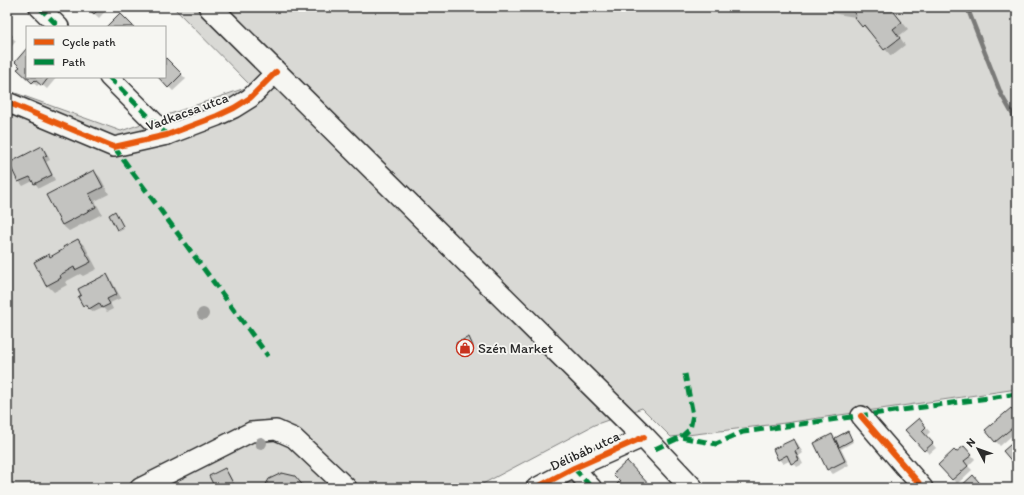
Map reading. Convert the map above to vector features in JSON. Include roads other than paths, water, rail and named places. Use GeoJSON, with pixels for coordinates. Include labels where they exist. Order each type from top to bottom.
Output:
{"type":"FeatureCollection","features":[{"type":"Feature","properties":{"kind":"main road"},"geometry":{"type":"LineString","coordinates":[[210,7],[644,437],[692,488]]}},
{"type":"Feature","properties":{"kind":"street"},"geometry":{"type":"LineString","coordinates":[[39,7],[58,26]]}},
{"type":"Feature","properties":{"kind":"street","name":"Vadkacsa utca"},"geometry":{"type":"LineString","coordinates":[[7,102],[114,147],[167,135],[217,116],[250,98],[276,72]]}},
{"type":"Feature","properties":{"kind":"street"},"geometry":{"type":"LineString","coordinates":[[110,78],[167,135]]}},
{"type":"Feature","properties":{"kind":"street"},"geometry":{"type":"LineString","coordinates":[[861,416],[923,488]]}},
{"type":"Feature","properties":{"kind":"street"},"geometry":{"type":"LineString","coordinates":[[140,488],[250,432],[276,430],[294,438],[347,488]]}},
{"type":"Feature","properties":{"kind":"street","name":"Délibáb utca"},"geometry":{"type":"LineString","coordinates":[[536,488],[574,468],[644,437]]}},
{"type":"Feature","properties":{"kind":"street"},"geometry":{"type":"LineString","coordinates":[[574,468],[592,488]]}},
{"type":"Feature","properties":{"kind":"waterway"},"geometry":{"type":"LineString","coordinates":[[967,7],[1001,94],[1017,122]]}},
{"type":"Feature","properties":{"kind":"place","name":"Szén Market"},"geometry":{"type":"Point","coordinates":[465,348]}}]}
